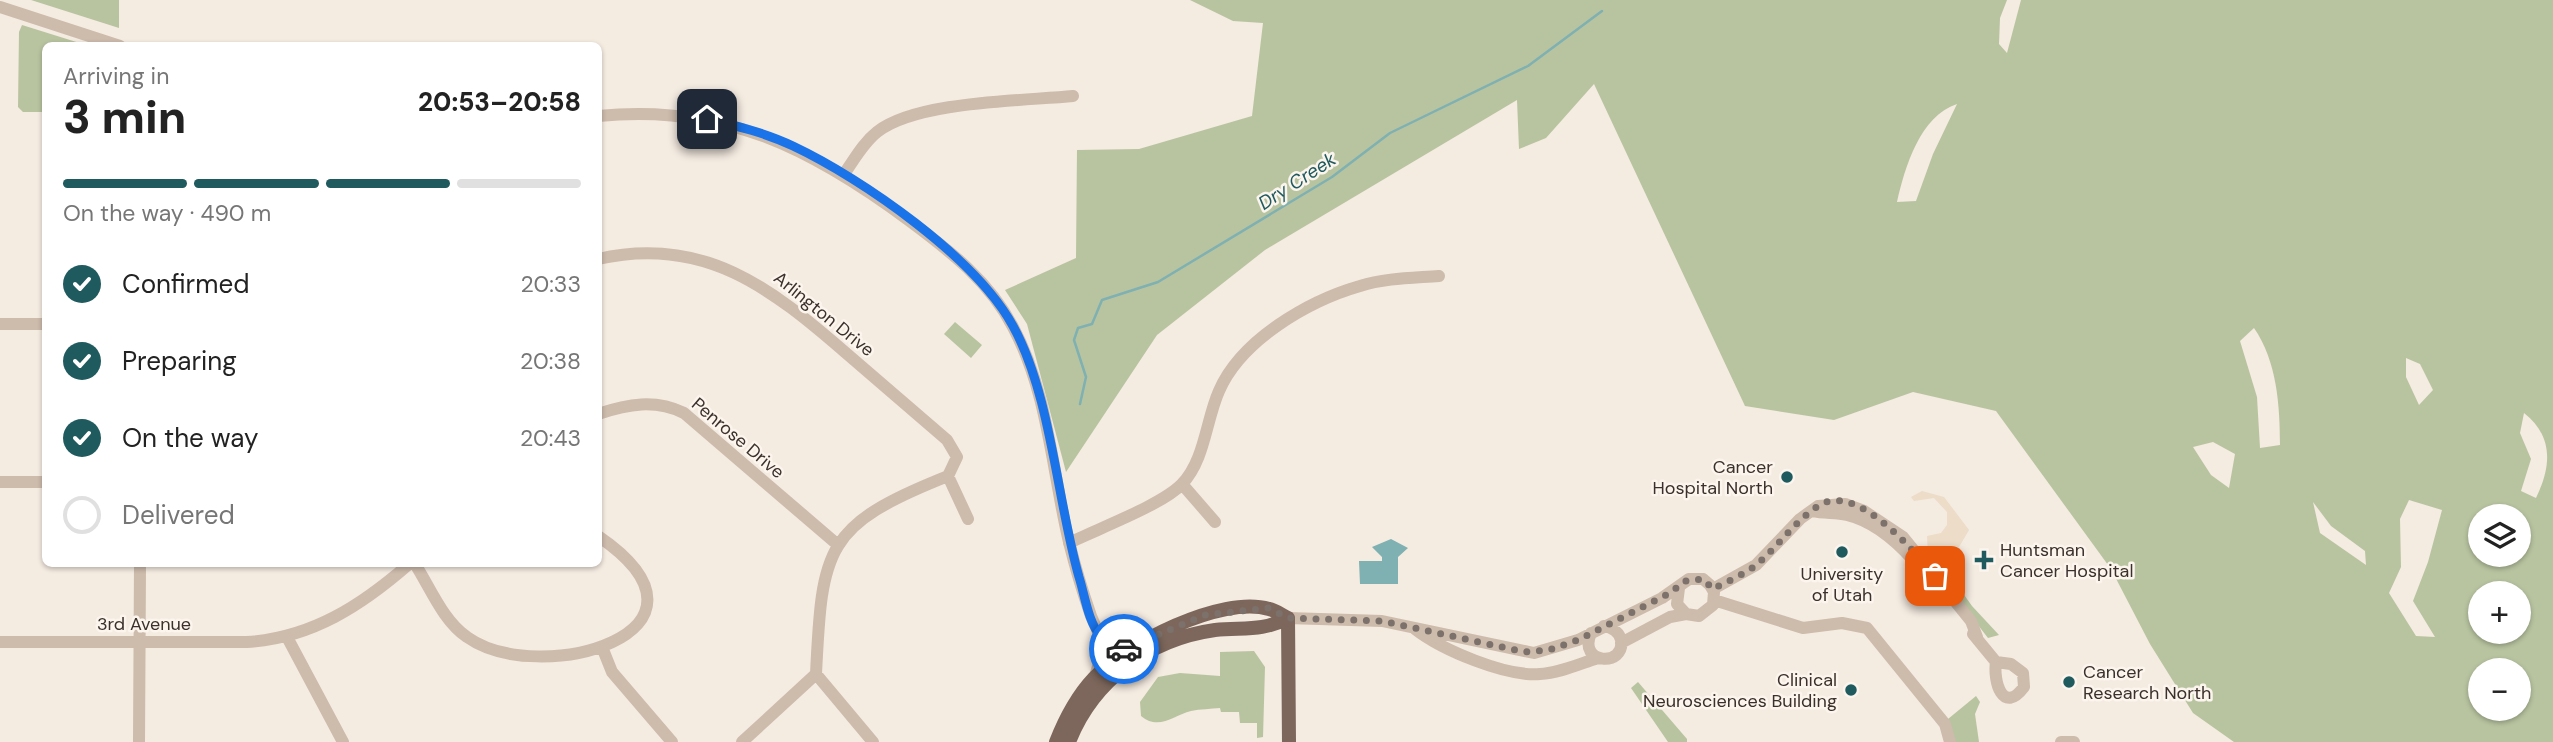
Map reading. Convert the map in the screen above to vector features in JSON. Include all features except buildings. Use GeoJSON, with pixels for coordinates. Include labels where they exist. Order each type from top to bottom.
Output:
{"type":"FeatureCollection","features":[{"type":"Feature","properties":{"kind":"main road"},"geometry":{"type":"LineString","coordinates":[[1056,742],[1079,697],[1094,679],[1128,649],[1171,627],[1223,611],[1268,608],[1288,618]]}},
{"type":"Feature","properties":{"kind":"main road"},"geometry":{"type":"LineString","coordinates":[[1069,742],[1084,712],[1099,691],[1118,672],[1142,656],[1195,634],[1268,628],[1288,618]]}},
{"type":"Feature","properties":{"kind":"main road"},"geometry":{"type":"LineString","coordinates":[[1288,618],[1289,742]]}},
{"type":"Feature","properties":{"kind":"street"},"geometry":{"type":"LineString","coordinates":[[0,6],[108,42]]}},
{"type":"Feature","properties":{"kind":"street"},"geometry":{"type":"LineString","coordinates":[[844,174],[876,133],[900,118],[927,111],[1073,96]]}},
{"type":"Feature","properties":{"kind":"street"},"geometry":{"type":"LineString","coordinates":[[602,116],[674,114],[707,119],[755,131],[794,146],[844,174],[943,246],[977,275],[1013,326],[1039,395],[1069,543],[1091,617],[1100,636],[1100,659],[1094,679]]}},
{"type":"Feature","properties":{"kind":"street","name":"Arlington Drive"},"geometry":{"type":"LineString","coordinates":[[602,258],[646,253],[689,257],[732,270],[754,281],[791,305],[947,440],[957,457],[948,476]]}},
{"type":"Feature","properties":{"kind":"street"},"geometry":{"type":"LineString","coordinates":[[1069,543],[1155,501],[1182,484],[1200,450],[1219,391],[1237,359],[1264,335],[1337,294],[1362,285],[1439,276]]}},
{"type":"Feature","properties":{"kind":"street"},"geometry":{"type":"LineString","coordinates":[[0,324],[42,324]]}},
{"type":"Feature","properties":{"kind":"street","name":"Penrose Drive"},"geometry":{"type":"LineString","coordinates":[[602,413],[646,404],[665,405],[684,414],[838,545]]}},
{"type":"Feature","properties":{"kind":"street"},"geometry":{"type":"LineString","coordinates":[[873,742],[816,674],[821,588],[838,545],[859,522],[885,503],[948,476],[968,519]]}},
{"type":"Feature","properties":{"kind":"street"},"geometry":{"type":"LineString","coordinates":[[0,482],[42,482]]}},
{"type":"Feature","properties":{"kind":"street"},"geometry":{"type":"LineString","coordinates":[[1182,484],[1215,522]]}},
{"type":"Feature","properties":{"kind":"street"},"geometry":{"type":"LineString","coordinates":[[1288,618],[1368,619],[1534,653],[1590,636],[1615,634],[1670,617],[1705,614],[1713,594],[1756,565],[1800,519],[1824,503],[1845,503],[1864,511],[1898,533],[1970,621],[1996,662]]}},
{"type":"Feature","properties":{"kind":"street"},"geometry":{"type":"LineString","coordinates":[[417,567],[450,621],[475,643],[500,651],[529,655],[562,654],[602,647],[636,628],[645,614],[648,597],[638,571],[602,540]]}},
{"type":"Feature","properties":{"kind":"street"},"geometry":{"type":"LineString","coordinates":[[139,742],[140,567]]}},
{"type":"Feature","properties":{"kind":"street"},"geometry":{"type":"LineString","coordinates":[[343,742],[287,637],[357,606],[405,567]]}},
{"type":"Feature","properties":{"kind":"street"},"geometry":{"type":"LineString","coordinates":[[1615,634],[1694,578],[1703,579],[1713,594],[1803,628],[1842,623],[1867,628],[1945,724],[1950,742]]}},
{"type":"Feature","properties":{"kind":"street"},"geometry":{"type":"LineString","coordinates":[[1679,588],[1677,604],[1686,614]]}},
{"type":"Feature","properties":{"kind":"street"},"geometry":{"type":"LineString","coordinates":[[1415,629],[1444,647],[1522,674],[1550,673],[1595,657],[1614,657],[1615,634]]}},
{"type":"Feature","properties":{"kind":"street"},"geometry":{"type":"LineString","coordinates":[[1100,636],[1113,646],[1128,649]]}},
{"type":"Feature","properties":{"kind":"street"},"geometry":{"type":"LineString","coordinates":[[1590,636],[1595,657]]}},
{"type":"Feature","properties":{"kind":"street","name":"3rd Avenue"},"geometry":{"type":"LineString","coordinates":[[0,642],[247,642],[287,637]]}},
{"type":"Feature","properties":{"kind":"street"},"geometry":{"type":"LineString","coordinates":[[602,647],[612,672],[672,742]]}},
{"type":"Feature","properties":{"kind":"street"},"geometry":{"type":"LineString","coordinates":[[742,742],[816,674]]}},
{"type":"Feature","properties":{"kind":"street"},"geometry":{"type":"LineString","coordinates":[[2061,742],[2074,742]]}},
{"type":"Feature","properties":{"kind":"green space"},"geometry":{"type":"Polygon","coordinates":[[[31,0],[119,0],[119,28],[31,0]]]}},
{"type":"Feature","properties":{"kind":"green space"},"geometry":{"type":"Polygon","coordinates":[[[1190,0],[2007,0],[2000,18],[1999,44],[2007,53],[2021,0],[2553,0],[2553,742],[2234,742],[2193,713],[2150,644],[2111,569],[1996,411],[1913,392],[1834,420],[1745,406],[1594,84],[1546,138],[1519,149],[1517,100],[1265,250],[1157,335],[1066,472],[1027,324],[1005,290],[1076,258],[1077,150],[1139,149],[1252,116],[1263,23],[1233,21],[1190,0]],[[1957,104],[1933,119],[1916,144],[1897,202],[1916,201],[1933,154],[1957,104]],[[2254,328],[2240,341],[2257,397],[2260,448],[2280,445],[2276,384],[2268,355],[2254,328]],[[2406,358],[2406,377],[2419,405],[2433,390],[2420,364],[2406,358]],[[2524,413],[2520,433],[2531,459],[2521,491],[2536,498],[2545,474],[2547,452],[2540,431],[2524,413]],[[2213,442],[2193,447],[2211,475],[2229,488],[2235,454],[2213,442]],[[2409,500],[2400,519],[2401,567],[2389,593],[2416,636],[2435,637],[2413,601],[2428,562],[2442,510],[2409,500]],[[2313,502],[2320,533],[2366,565],[2365,551],[2331,526],[2313,502]]]}},
{"type":"Feature","properties":{"kind":"green space"},"geometry":{"type":"Polygon","coordinates":[[[22,25],[76,42],[42,42],[42,112],[23,112],[18,107],[19,32],[22,25]]]}},
{"type":"Feature","properties":{"kind":"green space"},"geometry":{"type":"Polygon","coordinates":[[[955,322],[982,345],[971,358],[944,334],[955,322]]]}},
{"type":"Feature","properties":{"kind":"green space"},"geometry":{"type":"Polygon","coordinates":[[[1935,554],[1972,606],[1999,635],[1988,638],[1930,563],[1928,555],[1935,554]]]}},
{"type":"Feature","properties":{"kind":"green space"},"geometry":{"type":"Polygon","coordinates":[[[1254,651],[1265,667],[1263,737],[1257,738],[1257,723],[1240,723],[1239,712],[1221,712],[1220,708],[1191,711],[1160,722],[1141,716],[1140,702],[1158,677],[1180,673],[1220,676],[1220,652],[1254,651]]]}},
{"type":"Feature","properties":{"kind":"green space"},"geometry":{"type":"Polygon","coordinates":[[[1638,682],[1687,742],[1668,742],[1631,688],[1638,682]]]}},
{"type":"Feature","properties":{"kind":"green space"},"geometry":{"type":"Polygon","coordinates":[[[1976,696],[1980,702],[1975,714],[1979,742],[1955,742],[1948,719],[1976,696]]]}},
{"type":"Feature","properties":{"kind":"shaded area"},"geometry":{"type":"Polygon","coordinates":[[[1922,491],[1944,497],[1969,530],[1956,552],[1952,548],[1941,552],[1945,558],[1944,564],[1935,554],[1928,555],[1927,536],[1941,533],[1947,525],[1947,512],[1934,498],[1914,501],[1911,497],[1922,491]]]}},
{"type":"Feature","properties":{"kind":"water"},"geometry":{"type":"Polygon","coordinates":[[[1391,539],[1408,548],[1398,557],[1398,584],[1360,584],[1359,561],[1382,561],[1382,557],[1372,547],[1391,539]]]}},
{"type":"Feature","properties":{"kind":"waterway","name":"Dry Creek"},"geometry":{"type":"LineString","coordinates":[[1080,404],[1086,377],[1074,340],[1078,328],[1092,324],[1102,300],[1158,282],[1332,177],[1390,133],[1528,66],[1602,11]]}},
{"type":"Feature","properties":{"kind":"way so far"},"geometry":{"type":"LineString","coordinates":[[1124,649],[1205,615],[1238,609],[1268,608],[1288,618],[1368,619],[1483,641],[1525,652],[1542,652],[1591,634],[1594,630],[1619,620],[1679,588],[1689,579],[1703,579],[1713,589],[1748,571],[1800,519],[1824,503],[1852,505],[1886,524],[1903,537],[1935,576]]}},
{"type":"Feature","properties":{"kind":"place","name":"Cancer Hospital North"},"geometry":{"type":"Point","coordinates":[1787,477]}},
{"type":"Feature","properties":{"kind":"place","name":"University of Utah"},"geometry":{"type":"Point","coordinates":[1842,552]}},
{"type":"Feature","properties":{"kind":"place","name":"Huntsman Cancer Hospital"},"geometry":{"type":"Point","coordinates":[1984,560]}},
{"type":"Feature","properties":{"kind":"place","name":"Cancer Research North"},"geometry":{"type":"Point","coordinates":[2069,682]}},
{"type":"Feature","properties":{"kind":"place","name":"Clinical Neurosciences Building"},"geometry":{"type":"Point","coordinates":[1851,690]}},
{"type":"Feature","properties":{"kind":"route"},"geometry":{"type":"LineString","coordinates":[[707,119],[755,131],[794,146],[844,174],[943,246],[977,275],[1013,326],[1039,395],[1069,543],[1091,617],[1106,642],[1124,649]]}}]}
